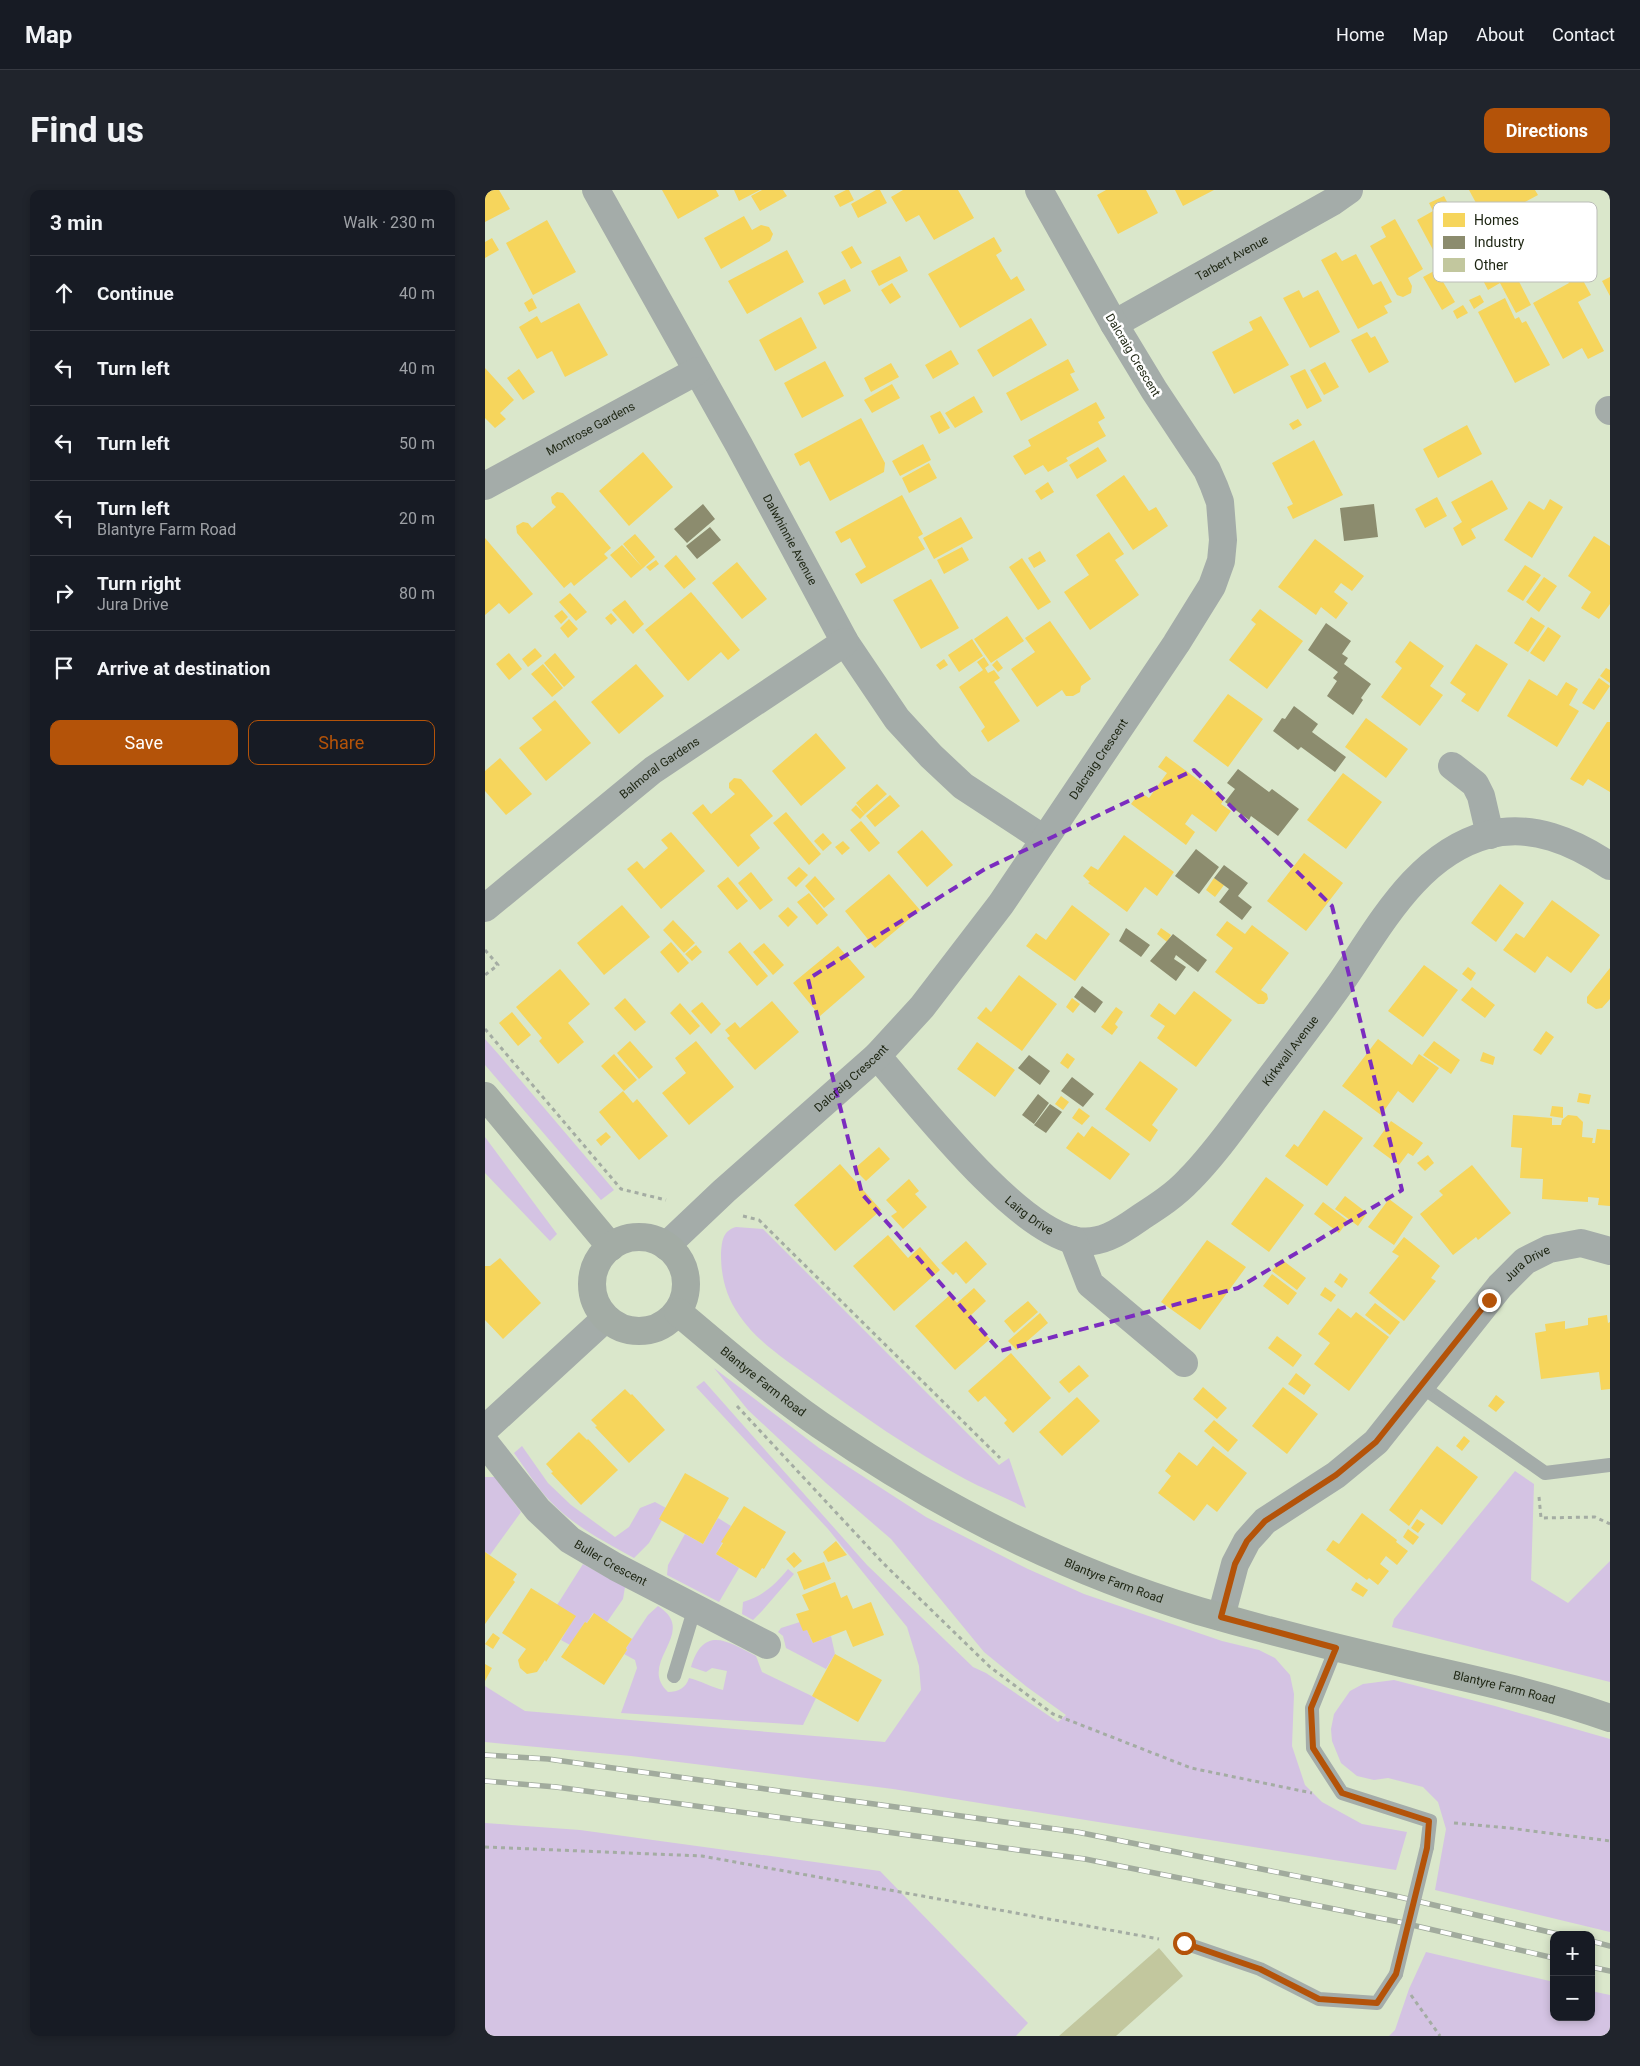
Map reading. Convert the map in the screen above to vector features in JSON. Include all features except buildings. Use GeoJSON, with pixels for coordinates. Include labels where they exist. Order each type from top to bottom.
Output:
{"type":"FeatureCollection","features":[{"type":"Feature","properties":{"kind":"main road"},"geometry":{"type":"LineString","coordinates":[[485,1096],[611,1247]]}},
{"type":"Feature","properties":{"kind":"main road"},"geometry":{"type":"LineString","coordinates":[[643,1238],[654,1240],[676,1254],[687,1282],[685,1298],[678,1312],[667,1323],[652,1330],[635,1332],[620,1328],[606,1318],[597,1305],[593,1289],[594,1273],[600,1258],[611,1247],[621,1241],[643,1238]]}},
{"type":"Feature","properties":{"kind":"main road","name":"Blantyre Farm Road"},"geometry":{"type":"LineString","coordinates":[[678,1312],[758,1378],[819,1424],[931,1496],[1011,1537],[1075,1566],[1164,1600],[1221,1617],[1336,1648],[1480,1681],[1610,1718]]}},
{"type":"Feature","properties":{"kind":"street","name":"Dalwhinnie Avenue"},"geometry":{"type":"LineString","coordinates":[[596,190],[845,642],[897,719],[931,756],[963,786],[1044,839]]}},
{"type":"Feature","properties":{"kind":"street","name":"Dalcraig Crescent"},"geometry":{"type":"LineString","coordinates":[[665,1246],[877,1056],[922,1007],[1001,904],[1176,644],[1212,586],[1221,561],[1223,540],[1220,502],[1207,470],[1154,390],[1114,324],[1039,190]]}},
{"type":"Feature","properties":{"kind":"street","name":"Tarbert Avenue"},"geometry":{"type":"LineString","coordinates":[[1114,324],[1332,202],[1349,190]]}},
{"type":"Feature","properties":{"kind":"street","name":"Montrose Gardens"},"geometry":{"type":"LineString","coordinates":[[485,486],[697,371]]}},
{"type":"Feature","properties":{"kind":"street","name":"Balmoral Gardens"},"geometry":{"type":"LineString","coordinates":[[485,908],[653,770],[845,642]]}},
{"type":"Feature","properties":{"kind":"street"},"geometry":{"type":"LineString","coordinates":[[1452,766],[1475,784],[1481,796],[1490,834]]}},
{"type":"Feature","properties":{"kind":"street","name":"Kirkwall Avenue"},"geometry":{"type":"LineString","coordinates":[[1073,1240],[1090,1242],[1117,1233],[1166,1200],[1189,1181],[1287,1056],[1343,980],[1369,938],[1404,893],[1427,870],[1450,853],[1490,834],[1539,834],[1576,845],[1610,866]]}},
{"type":"Feature","properties":{"kind":"street","name":"Lairg Drive"},"geometry":{"type":"LineString","coordinates":[[877,1056],[989,1181],[1047,1230],[1073,1240]]}},
{"type":"Feature","properties":{"kind":"street"},"geometry":{"type":"LineString","coordinates":[[1073,1240],[1090,1284],[1184,1363]]}},
{"type":"Feature","properties":{"kind":"street","name":"Jura Drive"},"geometry":{"type":"LineString","coordinates":[[1221,1617],[1235,1564],[1247,1541],[1265,1521],[1336,1475],[1376,1442],[1501,1286],[1525,1261],[1549,1249],[1581,1244],[1610,1252]]}},
{"type":"Feature","properties":{"kind":"street"},"geometry":{"type":"LineString","coordinates":[[485,1429],[606,1318]]}},
{"type":"Feature","properties":{"kind":"street","name":"Buller Crescent"},"geometry":{"type":"LineString","coordinates":[[485,1443],[538,1510],[570,1540],[616,1567],[767,1645]]}},
{"type":"Feature","properties":{"kind":"lane"},"geometry":{"type":"LineString","coordinates":[[1421,1386],[1545,1473],[1610,1465]]}},
{"type":"Feature","properties":{"kind":"lane"},"geometry":{"type":"LineString","coordinates":[[673,1676],[695,1607]]}},
{"type":"Feature","properties":{"kind":"lane"},"geometry":{"type":"LineString","coordinates":[[1184,1943],[1260,1969],[1319,1999],[1377,2003],[1396,1974],[1427,1848],[1429,1821],[1342,1793],[1313,1748],[1311,1708],[1336,1648]]}},
{"type":"Feature","properties":{"kind":"path"},"geometry":{"type":"LineString","coordinates":[[485,950],[498,965],[485,975]]}},
{"type":"Feature","properties":{"kind":"path"},"geometry":{"type":"LineString","coordinates":[[485,1029],[621,1189],[759,1220],[1000,1458]]}},
{"type":"Feature","properties":{"kind":"path"},"geometry":{"type":"LineString","coordinates":[[736,1405],[884,1564],[989,1667],[1053,1714],[1191,1768],[1323,1795],[1342,1793]]}},
{"type":"Feature","properties":{"kind":"path"},"geometry":{"type":"LineString","coordinates":[[1545,1473],[1538,1481],[1541,1518],[1595,1517],[1610,1524]]}},
{"type":"Feature","properties":{"kind":"path"},"geometry":{"type":"LineString","coordinates":[[1429,1821],[1509,1828],[1610,1841]]}},
{"type":"Feature","properties":{"kind":"path"},"geometry":{"type":"LineString","coordinates":[[485,1847],[702,1856],[1184,1943]]}},
{"type":"Feature","properties":{"kind":"path"},"geometry":{"type":"LineString","coordinates":[[1396,1974],[1440,2036]]}},
{"type":"Feature","properties":{"kind":"highlighted area"},"geometry":{"type":"Polygon","coordinates":[[[1194,770],[1332,906],[1402,1190],[1238,1288],[1000,1351],[862,1194],[808,979],[985,869],[1194,770]]]}},
{"type":"Feature","properties":{"kind":"shaded area"},"geometry":{"type":"Polygon","coordinates":[[[485,1039],[614,1190],[601,1200],[485,1065],[485,1039]]]}},
{"type":"Feature","properties":{"kind":"shaded area"},"geometry":{"type":"Polygon","coordinates":[[[485,1137],[557,1234],[550,1241],[485,1173],[485,1137]]]}},
{"type":"Feature","properties":{"kind":"shaded area"},"geometry":{"type":"Polygon","coordinates":[[[736,1227],[763,1229],[999,1465],[1009,1458],[1026,1508],[965,1479],[906,1444],[792,1365],[754,1334],[734,1308],[723,1278],[722,1241],[728,1231],[736,1227]]]}},
{"type":"Feature","properties":{"kind":"shaded area"},"geometry":{"type":"Polygon","coordinates":[[[714,1368],[819,1448],[926,1517],[1028,1569],[1084,1594],[1222,1641],[1259,1650],[1275,1658],[1290,1675],[1294,1694],[1292,1746],[1305,1785],[1322,1802],[1362,1824],[1407,1832],[1396,1870],[893,1789],[631,1756],[485,1742],[485,1686],[525,1711],[885,1742],[921,1690],[919,1666],[907,1627],[828,1529],[696,1387],[704,1381],[867,1565],[973,1667],[986,1673],[1058,1722],[1066,1715],[1027,1687],[984,1652],[891,1539],[826,1483],[748,1410],[714,1368]]]}},
{"type":"Feature","properties":{"kind":"shaded area"},"geometry":{"type":"Polygon","coordinates":[[[522,1446],[548,1483],[571,1505],[615,1537],[629,1527],[640,1508],[655,1502],[666,1508],[659,1519],[662,1520],[649,1543],[634,1558],[590,1533],[570,1519],[546,1497],[514,1453],[522,1446]]]}},
{"type":"Feature","properties":{"kind":"shaded area"},"geometry":{"type":"Polygon","coordinates":[[[1515,1471],[1534,1484],[1531,1580],[1568,1603],[1610,1561],[1610,1682],[1392,1627],[1394,1619],[1515,1471]]]}},
{"type":"Feature","properties":{"kind":"shaded area"},"geometry":{"type":"Polygon","coordinates":[[[485,1477],[495,1477],[521,1512],[490,1555],[485,1552],[485,1477]]]}},
{"type":"Feature","properties":{"kind":"shaded area"},"geometry":{"type":"Polygon","coordinates":[[[718,1518],[731,1526],[716,1554],[739,1568],[719,1602],[667,1575],[668,1565],[685,1534],[703,1544],[718,1518]]]}},
{"type":"Feature","properties":{"kind":"shaded area"},"geometry":{"type":"Polygon","coordinates":[[[583,1564],[625,1587],[623,1599],[607,1622],[593,1613],[570,1645],[561,1640],[575,1616],[557,1605],[583,1564]]]}},
{"type":"Feature","properties":{"kind":"shaded area"},"geometry":{"type":"Polygon","coordinates":[[[788,1569],[794,1574],[753,1620],[742,1614],[743,1602],[757,1597],[768,1589],[788,1569]]]}},
{"type":"Feature","properties":{"kind":"shaded area"},"geometry":{"type":"Polygon","coordinates":[[[658,1606],[669,1616],[673,1627],[659,1670],[660,1681],[668,1692],[681,1689],[689,1678],[723,1690],[727,1671],[712,1668],[706,1672],[691,1667],[696,1654],[703,1645],[717,1640],[726,1642],[756,1656],[762,1672],[816,1698],[803,1725],[621,1713],[637,1668],[635,1660],[624,1654],[627,1650],[626,1648],[648,1615],[658,1606]]]}},
{"type":"Feature","properties":{"kind":"shaded area"},"geometry":{"type":"Polygon","coordinates":[[[800,1622],[807,1630],[813,1643],[831,1636],[835,1654],[826,1669],[786,1648],[783,1636],[778,1632],[781,1628],[800,1622]]]}},
{"type":"Feature","properties":{"kind":"shaded area"},"geometry":{"type":"Polygon","coordinates":[[[1394,1680],[1495,1706],[1610,1739],[1610,1932],[1435,1890],[1446,1829],[1438,1802],[1423,1787],[1388,1778],[1374,1780],[1357,1776],[1341,1763],[1332,1741],[1331,1729],[1334,1714],[1350,1691],[1363,1684],[1394,1680]]]}},
{"type":"Feature","properties":{"kind":"shaded area"},"geometry":{"type":"Polygon","coordinates":[[[485,1823],[580,1830],[880,1871],[1028,2023],[1016,2036],[485,2036],[485,1823]]]}},
{"type":"Feature","properties":{"kind":"shaded area"},"geometry":{"type":"Polygon","coordinates":[[[1426,1952],[1550,1981],[1550,2021],[1595,2021],[1595,1992],[1610,1995],[1610,2036],[1389,2036],[1395,2030],[1409,1989],[1426,1952]]]}},
{"type":"Feature","properties":{"kind":"railway"},"geometry":{"type":"LineString","coordinates":[[485,1755],[548,1759],[1077,1832],[1391,1895],[1550,1932]]}},
{"type":"Feature","properties":{"kind":"railway"},"geometry":{"type":"LineString","coordinates":[[485,1781],[556,1787],[1085,1859],[1399,1922],[1550,1957]]}},
{"type":"Feature","properties":{"kind":"railway"},"geometry":{"type":"LineString","coordinates":[[1595,1942],[1610,1946]]}},
{"type":"Feature","properties":{"kind":"railway"},"geometry":{"type":"LineString","coordinates":[[1595,1968],[1610,1971]]}},
{"type":"Feature","properties":{"kind":"route"},"geometry":{"type":"LineString","coordinates":[[1184,1943],[1260,1969],[1319,1999],[1377,2003],[1396,1974],[1427,1848],[1429,1821],[1342,1793],[1313,1748],[1311,1708],[1336,1648],[1221,1617],[1235,1564],[1247,1541],[1265,1521],[1336,1475],[1376,1442],[1489,1300]]}}]}
